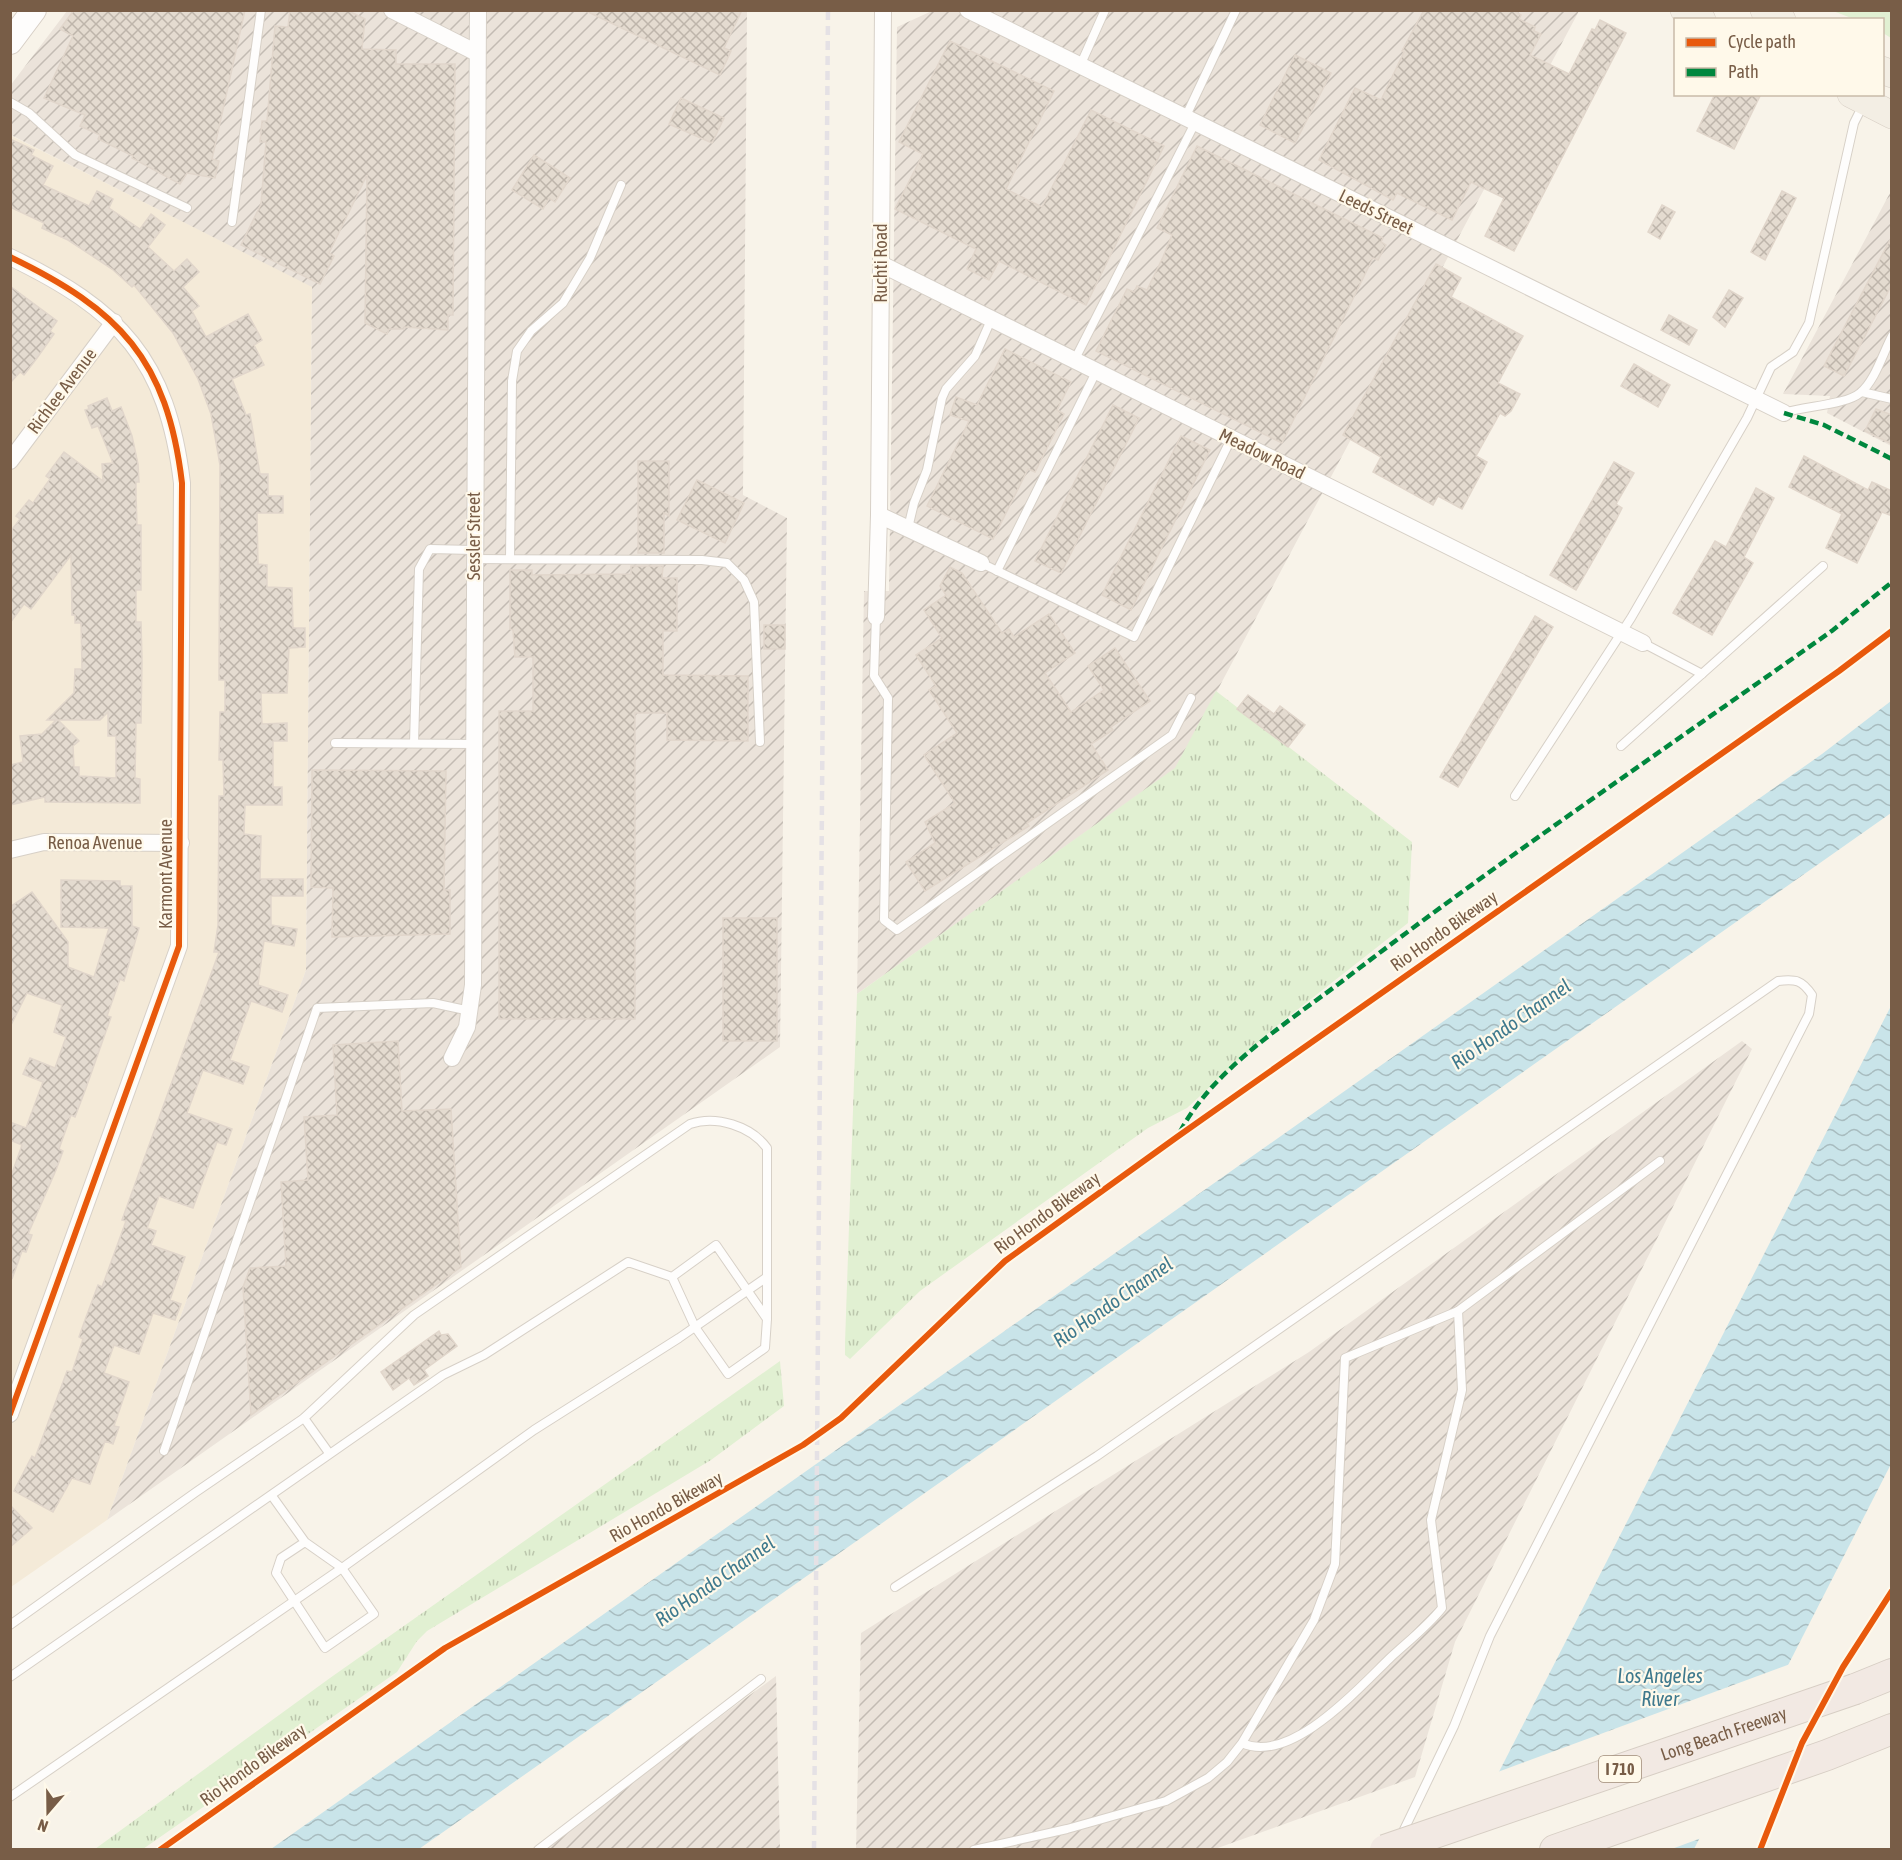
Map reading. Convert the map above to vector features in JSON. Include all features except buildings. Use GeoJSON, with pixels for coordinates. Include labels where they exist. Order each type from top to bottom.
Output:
{"type":"FeatureCollection","features":[{"type":"Feature","properties":{"kind":"highway","name":"Long Beach Freeway"},"geometry":{"type":"LineString","coordinates":[[1385,1850],[1855,1689],[1892,1674]]}},
{"type":"Feature","properties":{"kind":"highway"},"geometry":{"type":"LineString","coordinates":[[1555,1850],[1827,1755],[1892,1729]]}},
{"type":"Feature","properties":{"kind":"main road"},"geometry":{"type":"LineString","coordinates":[[10,42],[34,10]]}},
{"type":"Feature","properties":{"kind":"main road"},"geometry":{"type":"LineString","coordinates":[[1684,10],[1698,18]]}},
{"type":"Feature","properties":{"kind":"main road"},"geometry":{"type":"LineString","coordinates":[[1764,10],[1778,18]]}},
{"type":"Feature","properties":{"kind":"main road"},"geometry":{"type":"LineString","coordinates":[[1858,98],[1892,115]]}},
{"type":"Feature","properties":{"kind":"street"},"geometry":{"type":"LineString","coordinates":[[392,10],[477,53]]}},
{"type":"Feature","properties":{"kind":"street","name":"Sessler Street"},"geometry":{"type":"LineString","coordinates":[[452,1058],[461,1042],[470,1011],[473,985],[478,10]]}},
{"type":"Feature","properties":{"kind":"street","name":"Ruchti Road"},"geometry":{"type":"LineString","coordinates":[[876,617],[879,515],[883,10]]}},
{"type":"Feature","properties":{"kind":"street","name":"Leeds Street"},"geometry":{"type":"LineString","coordinates":[[968,10],[1784,414]]}},
{"type":"Feature","properties":{"kind":"street","name":"Karmont Avenue"},"geometry":{"type":"LineString","coordinates":[[10,1414],[176,960],[180,939],[182,483],[178,451],[169,412],[155,376],[140,352],[114,322],[64,284],[11,259]]}},
{"type":"Feature","properties":{"kind":"street","name":"Meadow Road"},"geometry":{"type":"LineString","coordinates":[[881,264],[1643,643]]}},
{"type":"Feature","properties":{"kind":"street","name":"Richlee Avenue"},"geometry":{"type":"LineString","coordinates":[[10,461],[114,322]]}},
{"type":"Feature","properties":{"kind":"street"},"geometry":{"type":"LineString","coordinates":[[879,515],[981,563]]}},
{"type":"Feature","properties":{"kind":"street","name":"Renoa Avenue"},"geometry":{"type":"LineString","coordinates":[[10,850],[44,842],[181,843]]}},
{"type":"Feature","properties":{"kind":"lane"},"geometry":{"type":"LineString","coordinates":[[232,222],[261,10]]}},
{"type":"Feature","properties":{"kind":"lane"},"geometry":{"type":"LineString","coordinates":[[1080,66],[1105,10]]}},
{"type":"Feature","properties":{"kind":"lane"},"geometry":{"type":"LineString","coordinates":[[1074,361],[1190,120],[1236,10]]}},
{"type":"Feature","properties":{"kind":"lane"},"geometry":{"type":"LineString","coordinates":[[1515,796],[1622,633],[1748,417],[1771,367],[1793,352],[1809,323],[1858,98]]}},
{"type":"Feature","properties":{"kind":"lane"},"geometry":{"type":"LineString","coordinates":[[10,102],[29,113],[75,155],[187,208]]}},
{"type":"Feature","properties":{"kind":"lane"},"geometry":{"type":"LineString","coordinates":[[510,559],[512,381],[517,351],[531,331],[563,303],[590,258],[621,185]]}},
{"type":"Feature","properties":{"kind":"lane"},"geometry":{"type":"LineString","coordinates":[[908,528],[914,503],[927,470],[942,398],[946,389],[975,356],[991,320]]}},
{"type":"Feature","properties":{"kind":"lane"},"geometry":{"type":"LineString","coordinates":[[1784,414],[1803,407],[1850,400],[1862,392],[1892,336]]}},
{"type":"Feature","properties":{"kind":"lane"},"geometry":{"type":"LineString","coordinates":[[997,571],[1096,372]]}},
{"type":"Feature","properties":{"kind":"lane"},"geometry":{"type":"LineString","coordinates":[[1862,392],[1892,399]]}},
{"type":"Feature","properties":{"kind":"lane"},"geometry":{"type":"LineString","coordinates":[[981,563],[1134,637],[1231,439]]}},
{"type":"Feature","properties":{"kind":"lane"},"geometry":{"type":"LineString","coordinates":[[414,743],[419,570],[430,549],[455,549],[510,559],[702,560],[727,563],[744,580],[754,602],[760,742]]}},
{"type":"Feature","properties":{"kind":"lane"},"geometry":{"type":"LineString","coordinates":[[1621,746],[1823,566]]}},
{"type":"Feature","properties":{"kind":"lane"},"geometry":{"type":"LineString","coordinates":[[876,617],[874,676],[888,698],[884,920],[897,930],[1172,735],[1191,698]]}},
{"type":"Feature","properties":{"kind":"lane"},"geometry":{"type":"LineString","coordinates":[[1643,643],[1702,674]]}},
{"type":"Feature","properties":{"kind":"lane"},"geometry":{"type":"LineString","coordinates":[[335,743],[475,744]]}},
{"type":"Feature","properties":{"kind":"lane"},"geometry":{"type":"LineString","coordinates":[[895,1587],[1097,1456],[1778,981],[1793,979],[1804,983],[1812,995],[1809,1014],[1490,1636],[1455,1726],[1394,1850]]}},
{"type":"Feature","properties":{"kind":"lane"},"geometry":{"type":"LineString","coordinates":[[164,1450],[317,1008],[433,1003],[470,1011]]}},
{"type":"Feature","properties":{"kind":"lane"},"geometry":{"type":"LineString","coordinates":[[10,1625],[304,1418],[414,1316],[693,1123],[712,1121],[735,1126],[754,1136],[766,1148],[767,1319],[765,1348],[728,1374],[695,1327],[672,1277],[628,1262],[484,1355],[443,1375],[10,1677]]}},
{"type":"Feature","properties":{"kind":"lane"},"geometry":{"type":"LineString","coordinates":[[974,1850],[1067,1829],[1167,1801],[1208,1778],[1227,1762],[1242,1743],[1314,1620],[1335,1564],[1345,1358],[1458,1311],[1660,1161]]}},
{"type":"Feature","properties":{"kind":"lane"},"geometry":{"type":"LineString","coordinates":[[672,1277],[716,1245],[767,1319]]}},
{"type":"Feature","properties":{"kind":"lane"},"geometry":{"type":"LineString","coordinates":[[10,1797],[342,1568],[534,1430],[695,1327],[766,1277]]}},
{"type":"Feature","properties":{"kind":"lane"},"geometry":{"type":"LineString","coordinates":[[1242,1743],[1262,1749],[1298,1736],[1331,1715],[1442,1608],[1431,1520],[1462,1395],[1458,1311]]}},
{"type":"Feature","properties":{"kind":"lane"},"geometry":{"type":"LineString","coordinates":[[304,1418],[329,1453]]}},
{"type":"Feature","properties":{"kind":"lane"},"geometry":{"type":"LineString","coordinates":[[272,1496],[304,1542],[342,1568],[374,1614],[325,1648],[278,1578],[276,1568],[281,1558],[304,1542]]}},
{"type":"Feature","properties":{"kind":"lane"},"geometry":{"type":"LineString","coordinates":[[538,1850],[761,1679]]}},
{"type":"Feature","properties":{"kind":"shaded area"},"geometry":{"type":"Polygon","coordinates":[[[934,10],[1579,11],[1176,768],[857,994],[864,591],[889,591],[897,27],[934,10]]]}},
{"type":"Feature","properties":{"kind":"shaded area"},"geometry":{"type":"Polygon","coordinates":[[[67,11],[747,11],[743,495],[787,518],[780,1047],[107,1520],[306,970],[312,287],[11,135],[10,86],[67,11]]]}},
{"type":"Feature","properties":{"kind":"shaded area"},"geometry":{"type":"Polygon","coordinates":[[[10,135],[312,286],[306,970],[107,1520],[11,1587],[10,135]]]}},
{"type":"Feature","properties":{"kind":"shaded area"},"geometry":{"type":"Polygon","coordinates":[[[1891,191],[1891,446],[1827,413],[1830,396],[1783,394],[1891,191]]]}},
{"type":"Feature","properties":{"kind":"shaded area"},"geometry":{"type":"Polygon","coordinates":[[[1742,1041],[1752,1049],[1455,1642],[1415,1777],[1215,1849],[856,1850],[861,1633],[1309,1352],[1742,1041]]]}},
{"type":"Feature","properties":{"kind":"shaded area"},"geometry":{"type":"Polygon","coordinates":[[[776,1676],[780,1849],[538,1849],[776,1676]]]}},
{"type":"Feature","properties":{"kind":"green space"},"geometry":{"type":"Polygon","coordinates":[[[1833,11],[1891,11],[1891,38],[1884,34],[1884,18],[1851,18],[1833,11]]]}},
{"type":"Feature","properties":{"kind":"green space"},"geometry":{"type":"Polygon","coordinates":[[[1216,691],[1412,842],[1408,923],[1274,1028],[1187,1108],[1148,1128],[920,1291],[850,1359],[845,1355],[845,1343],[857,994],[1175,768],[1216,691]]]}},
{"type":"Feature","properties":{"kind":"green space"},"geometry":{"type":"Polygon","coordinates":[[[780,1361],[784,1406],[711,1460],[427,1631],[417,1641],[397,1672],[143,1849],[95,1849],[330,1678],[780,1361]]]}},
{"type":"Feature","properties":{"kind":"water","name":"Rio Hondo Channel"},"geometry":{"type":"Polygon","coordinates":[[[1891,701],[1891,813],[419,1849],[271,1849],[1822,754],[1891,701]]]}},
{"type":"Feature","properties":{"kind":"water","name":"Los Angeles River"},"geometry":{"type":"Polygon","coordinates":[[[1891,1006],[1891,1464],[1694,1849],[1459,1850],[1891,1006]]]}},
{"type":"Feature","properties":{"kind":"pier"},"geometry":{"type":"Polygon","coordinates":[[[1793,1663],[1704,1837],[1669,1850],[1456,1850],[1495,1773],[1793,1663]]]}},
{"type":"Feature","properties":{"kind":"railway"},"geometry":{"type":"LineString","coordinates":[[814,1850],[828,10]]}},
{"type":"Feature","properties":{"kind":"marked path"},"geometry":{"type":"LineString","coordinates":[[1784,413],[1824,425],[1892,459]]}},
{"type":"Feature","properties":{"kind":"marked path"},"geometry":{"type":"LineString","coordinates":[[1180,1132],[1194,1109],[1212,1087],[1233,1066],[1280,1027],[1528,844],[1833,630],[1892,582]]}},
{"type":"Feature","properties":{"kind":"cycle path"},"geometry":{"type":"LineString","coordinates":[[10,257],[81,297],[109,319],[132,343],[150,371],[164,403],[175,440],[182,483],[179,946],[10,1414]]}},
{"type":"Feature","properties":{"kind":"cycle path","name":"Rio Hondo Bikeway"},"geometry":{"type":"LineString","coordinates":[[160,1850],[445,1648],[803,1445],[841,1418],[1005,1261],[1177,1137],[1839,671],[1892,631]]}},
{"type":"Feature","properties":{"kind":"cycle path"},"geometry":{"type":"LineString","coordinates":[[1760,1850],[1802,1743],[1843,1667],[1892,1591]]}}]}
